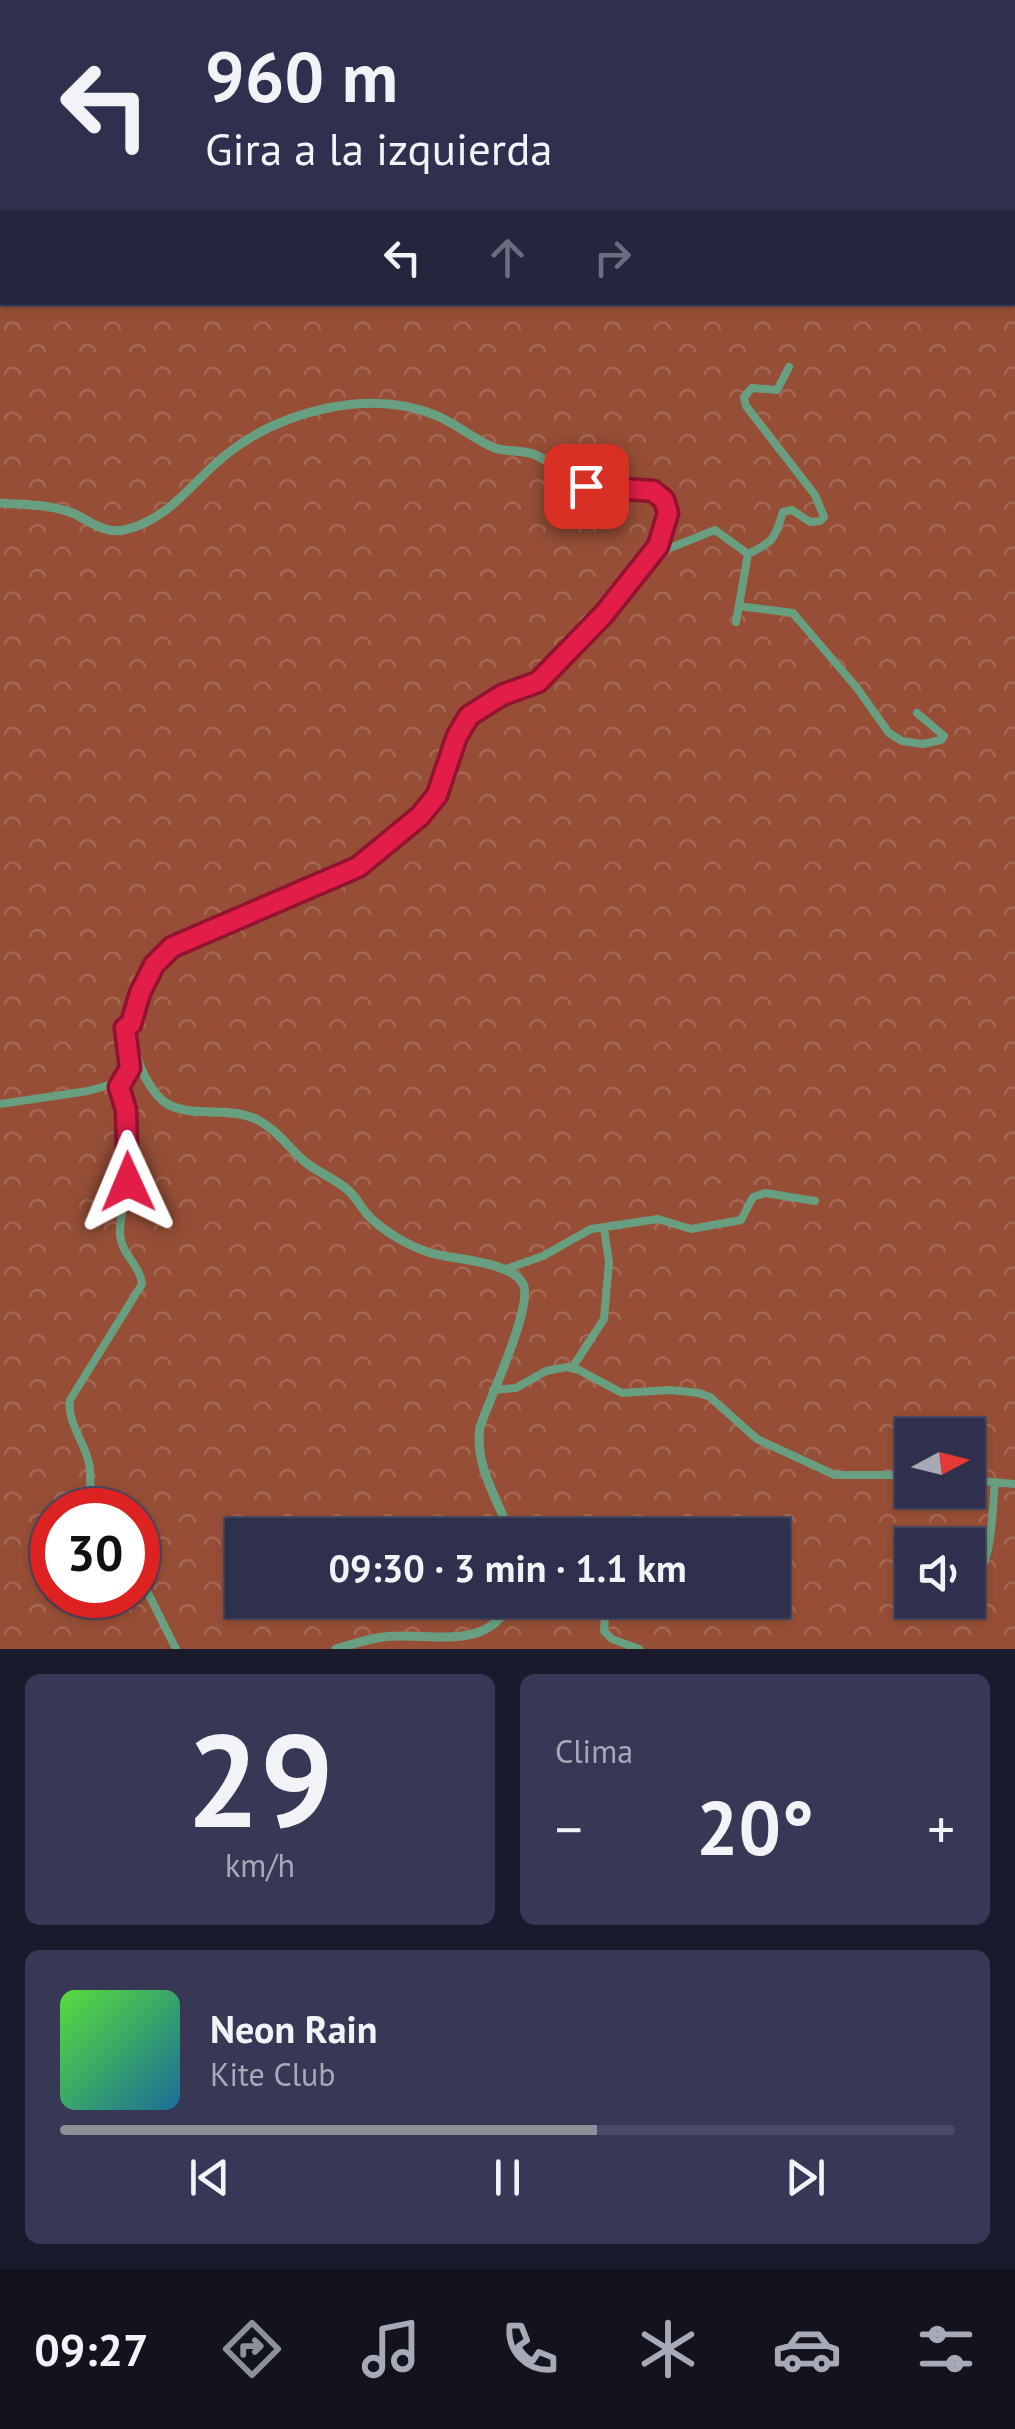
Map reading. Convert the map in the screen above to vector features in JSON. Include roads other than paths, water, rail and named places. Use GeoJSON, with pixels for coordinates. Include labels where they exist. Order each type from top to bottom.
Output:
{"type":"FeatureCollection","features":[{"type":"Feature","properties":{"kind":"street"},"geometry":{"type":"LineString","coordinates":[[748,554],[776,536],[783,512],[792,510],[810,522],[824,517],[822,506],[774,445],[744,398],[752,388],[778,390],[789,366]]}},
{"type":"Feature","properties":{"kind":"street"},"geometry":{"type":"LineString","coordinates":[[0,503],[72,512],[101,529],[118,532],[134,528],[177,504],[242,443],[268,429],[327,408],[362,403],[436,415],[498,449],[542,458],[594,489],[625,486],[653,491],[664,500],[668,513],[658,546],[604,614],[550,672],[538,682],[483,704],[469,716],[457,736],[437,795],[420,816],[358,867],[172,947],[154,965],[131,1024],[140,1068],[164,1102],[256,1119],[276,1132],[308,1164],[348,1190],[372,1218],[416,1248],[506,1269],[522,1283],[526,1302],[480,1426],[478,1453],[504,1518]]}},
{"type":"Feature","properties":{"kind":"street"},"geometry":{"type":"LineString","coordinates":[[658,546],[670,548],[714,530],[748,554]]}},
{"type":"Feature","properties":{"kind":"street"},"geometry":{"type":"LineString","coordinates":[[736,622],[748,554]]}},
{"type":"Feature","properties":{"kind":"street"},"geometry":{"type":"LineString","coordinates":[[739,606],[793,613],[857,688],[889,733],[902,741],[923,744],[941,740],[944,736],[916,713]]}},
{"type":"Feature","properties":{"kind":"street"},"geometry":{"type":"LineString","coordinates":[[0,1104],[88,1091],[120,1082],[130,1068],[124,1041],[125,1028],[131,1024]]}},
{"type":"Feature","properties":{"kind":"street"},"geometry":{"type":"LineString","coordinates":[[90,1488],[87,1454],[69,1411],[70,1400],[142,1284],[120,1236],[121,1206],[128,1182],[126,1110],[120,1082]]}},
{"type":"Feature","properties":{"kind":"street"},"geometry":{"type":"LineString","coordinates":[[506,1269],[543,1256],[591,1229],[658,1219],[691,1229],[719,1226],[742,1220],[753,1196],[765,1193],[815,1201]]}},
{"type":"Feature","properties":{"kind":"street"},"geometry":{"type":"LineString","coordinates":[[572,1368],[604,1320],[609,1262],[604,1228]]}},
{"type":"Feature","properties":{"kind":"street"},"geometry":{"type":"LineString","coordinates":[[494,1390],[516,1388],[553,1369],[572,1368],[622,1393],[674,1390],[705,1394],[758,1439],[835,1474],[895,1475]]}},
{"type":"Feature","properties":{"kind":"street"},"geometry":{"type":"LineString","coordinates":[[985,1481],[1015,1484]]}},
{"type":"Feature","properties":{"kind":"street"},"geometry":{"type":"LineString","coordinates":[[985,1565],[990,1551],[995,1482]]}},
{"type":"Feature","properties":{"kind":"street"},"geometry":{"type":"LineString","coordinates":[[160,1617],[176,1649]]}},
{"type":"Feature","properties":{"kind":"street"},"geometry":{"type":"LineString","coordinates":[[336,1649],[396,1636],[466,1637],[497,1618]]}},
{"type":"Feature","properties":{"kind":"street"},"geometry":{"type":"LineString","coordinates":[[605,1618],[604,1631],[612,1639],[639,1649]]}}]}
